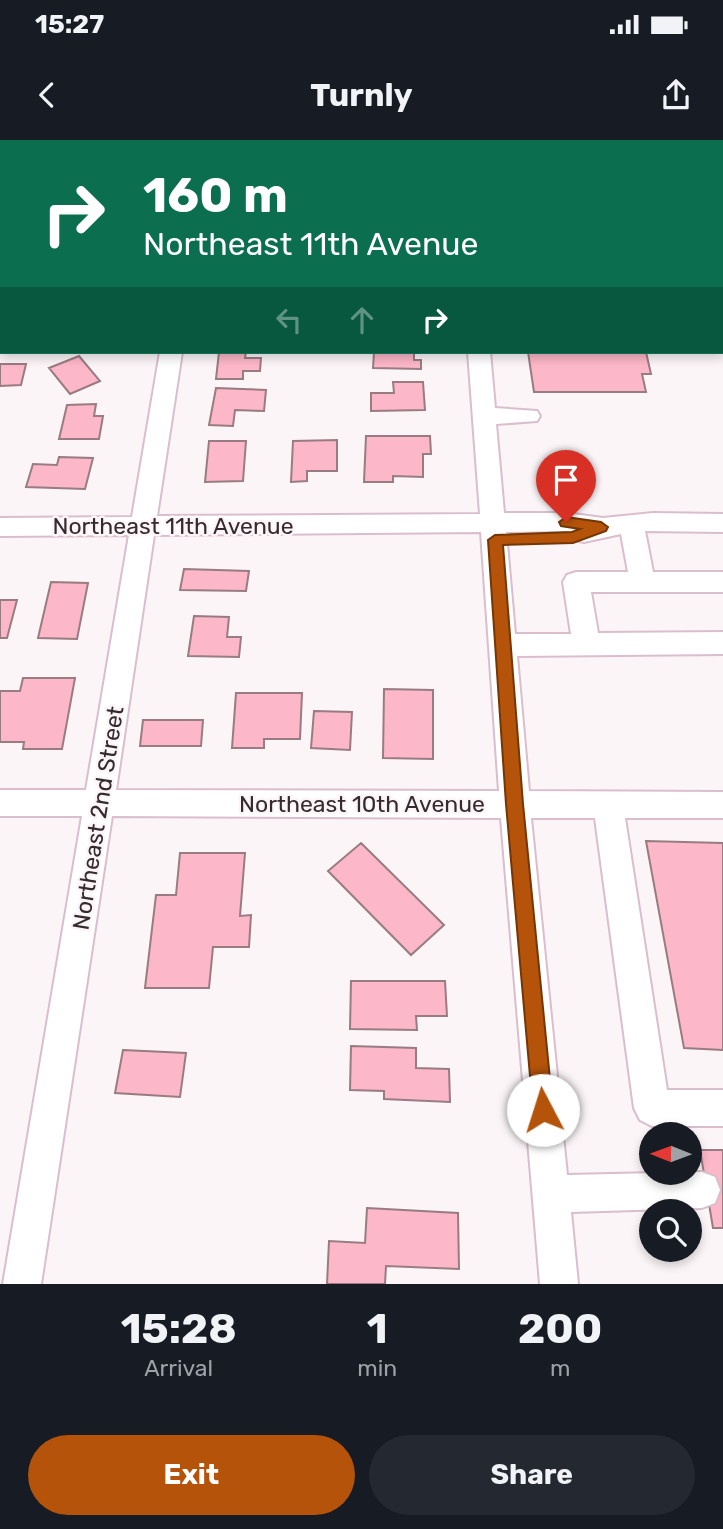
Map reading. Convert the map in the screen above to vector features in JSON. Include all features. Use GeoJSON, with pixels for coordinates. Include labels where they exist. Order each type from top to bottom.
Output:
{"type":"FeatureCollection","features":[{"type":"Feature","properties":{"kind":"street","name":"Northeast 2nd Street"},"geometry":{"type":"LineString","coordinates":[[22,1284],[171,354]]}},
{"type":"Feature","properties":{"kind":"street"},"geometry":{"type":"LineString","coordinates":[[479,354],[515,804],[559,1284]]}},
{"type":"Feature","properties":{"kind":"street"},"geometry":{"type":"LineString","coordinates":[[485,416],[529,416]]}},
{"type":"Feature","properties":{"kind":"street","name":"Northeast 11th Avenue"},"geometry":{"type":"LineString","coordinates":[[0,527],[346,525],[374,536],[494,532],[573,537],[601,527],[631,523],[723,523]]}},
{"type":"Feature","properties":{"kind":"street"},"geometry":{"type":"LineString","coordinates":[[631,523],[642,580]]}},
{"type":"Feature","properties":{"kind":"street"},"geometry":{"type":"LineString","coordinates":[[586,644],[576,582],[723,582]]}},
{"type":"Feature","properties":{"kind":"street"},"geometry":{"type":"LineString","coordinates":[[503,645],[723,643]]}},
{"type":"Feature","properties":{"kind":"street","name":"Northeast 10th Avenue"},"geometry":{"type":"LineString","coordinates":[[0,803],[723,804]]}},
{"type":"Feature","properties":{"kind":"street"},"geometry":{"type":"LineString","coordinates":[[608,804],[652,1108],[723,1108]]}},
{"type":"Feature","properties":{"kind":"street"},"geometry":{"type":"LineString","coordinates":[[551,1194],[702,1190]]}},
{"type":"Feature","properties":{"kind":"building"},"geometry":{"type":"Polygon","coordinates":[[[219,354],[246,354],[245,358],[261,358],[260,371],[243,371],[243,379],[216,379],[219,354]]]}},
{"type":"Feature","properties":{"kind":"building"},"geometry":{"type":"Polygon","coordinates":[[[374,354],[414,354],[414,360],[421,360],[421,369],[373,368],[374,354]]]}},
{"type":"Feature","properties":{"kind":"building"},"geometry":{"type":"Polygon","coordinates":[[[528,354],[646,354],[651,374],[642,374],[646,392],[534,392],[528,354]]]}},
{"type":"Feature","properties":{"kind":"building"},"geometry":{"type":"Polygon","coordinates":[[[79,356],[100,381],[70,394],[49,368],[79,356]]]}},
{"type":"Feature","properties":{"kind":"building"},"geometry":{"type":"Polygon","coordinates":[[[0,364],[26,364],[21,385],[0,386],[0,364]]]}},
{"type":"Feature","properties":{"kind":"building"},"geometry":{"type":"Polygon","coordinates":[[[393,382],[423,382],[425,410],[371,411],[371,393],[394,393],[393,382]]]}},
{"type":"Feature","properties":{"kind":"building"},"geometry":{"type":"Polygon","coordinates":[[[216,388],[266,390],[264,411],[235,410],[233,426],[209,425],[216,388]]]}},
{"type":"Feature","properties":{"kind":"building"},"geometry":{"type":"Polygon","coordinates":[[[96,404],[94,416],[103,416],[99,439],[59,439],[67,405],[96,404]]]}},
{"type":"Feature","properties":{"kind":"building"},"geometry":{"type":"Polygon","coordinates":[[[366,436],[430,436],[431,454],[423,454],[423,477],[393,476],[393,482],[364,482],[366,436]]]}},
{"type":"Feature","properties":{"kind":"building"},"geometry":{"type":"Polygon","coordinates":[[[337,440],[337,471],[307,471],[307,481],[291,482],[293,441],[337,440]]]}},
{"type":"Feature","properties":{"kind":"building"},"geometry":{"type":"Polygon","coordinates":[[[209,441],[246,441],[243,481],[205,482],[209,441]]]}},
{"type":"Feature","properties":{"kind":"building"},"geometry":{"type":"Polygon","coordinates":[[[59,457],[93,458],[85,489],[26,487],[33,464],[57,465],[59,457]]]}},
{"type":"Feature","properties":{"kind":"building"},"geometry":{"type":"Polygon","coordinates":[[[184,569],[249,571],[246,591],[180,590],[184,569]]]}},
{"type":"Feature","properties":{"kind":"building"},"geometry":{"type":"Polygon","coordinates":[[[51,582],[88,583],[77,639],[38,638],[51,582]]]}},
{"type":"Feature","properties":{"kind":"building"},"geometry":{"type":"Polygon","coordinates":[[[0,600],[17,600],[7,638],[0,638],[0,600]]]}},
{"type":"Feature","properties":{"kind":"building"},"geometry":{"type":"Polygon","coordinates":[[[194,616],[229,617],[227,637],[241,637],[239,657],[188,656],[194,616]]]}},
{"type":"Feature","properties":{"kind":"building"},"geometry":{"type":"Polygon","coordinates":[[[23,678],[75,678],[62,749],[23,749],[24,742],[0,742],[0,691],[20,691],[23,678]]]}},
{"type":"Feature","properties":{"kind":"building"},"geometry":{"type":"Polygon","coordinates":[[[384,689],[433,690],[433,759],[383,758],[384,689]]]}},
{"type":"Feature","properties":{"kind":"building"},"geometry":{"type":"Polygon","coordinates":[[[236,693],[302,693],[300,739],[264,739],[264,748],[232,748],[236,693]]]}},
{"type":"Feature","properties":{"kind":"building"},"geometry":{"type":"Polygon","coordinates":[[[314,711],[352,712],[350,750],[311,748],[314,711]]]}},
{"type":"Feature","properties":{"kind":"building"},"geometry":{"type":"Polygon","coordinates":[[[143,720],[203,720],[201,746],[140,746],[143,720]]]}},
{"type":"Feature","properties":{"kind":"building"},"geometry":{"type":"Polygon","coordinates":[[[646,841],[723,843],[723,1050],[684,1048],[646,841]]]}},
{"type":"Feature","properties":{"kind":"building"},"geometry":{"type":"Polygon","coordinates":[[[361,843],[444,925],[411,955],[328,871],[361,843]]]}},
{"type":"Feature","properties":{"kind":"building"},"geometry":{"type":"Polygon","coordinates":[[[180,853],[245,853],[240,916],[251,915],[249,947],[213,947],[209,988],[145,988],[156,895],[176,895],[180,853]]]}},
{"type":"Feature","properties":{"kind":"building"},"geometry":{"type":"Polygon","coordinates":[[[351,981],[445,981],[447,1016],[416,1016],[417,1030],[350,1029],[351,981]]]}},
{"type":"Feature","properties":{"kind":"building"},"geometry":{"type":"Polygon","coordinates":[[[351,1046],[416,1048],[416,1068],[449,1069],[450,1102],[384,1099],[384,1091],[350,1090],[351,1046]]]}},
{"type":"Feature","properties":{"kind":"building"},"geometry":{"type":"Polygon","coordinates":[[[123,1050],[186,1053],[180,1097],[115,1093],[123,1050]]]}},
{"type":"Feature","properties":{"kind":"building"},"geometry":{"type":"Polygon","coordinates":[[[702,1150],[723,1150],[723,1228],[713,1228],[702,1150]]]}},
{"type":"Feature","properties":{"kind":"building"},"geometry":{"type":"Polygon","coordinates":[[[367,1208],[458,1213],[459,1269],[386,1266],[385,1284],[327,1284],[329,1241],[365,1243],[367,1208]]]}},
{"type":"Feature","properties":{"kind":"route"},"geometry":{"type":"LineString","coordinates":[[543,1110],[515,804],[495,540],[573,537],[601,527],[566,522]]}}]}
